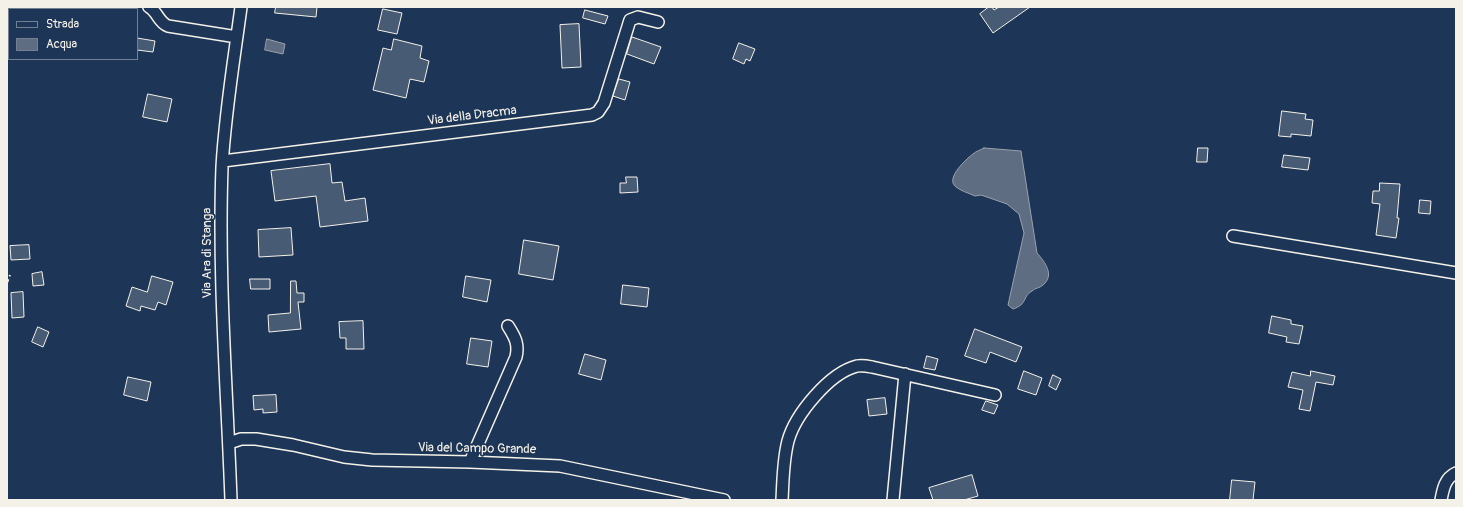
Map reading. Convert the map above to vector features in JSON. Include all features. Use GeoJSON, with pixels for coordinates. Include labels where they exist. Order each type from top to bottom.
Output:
{"type":"FeatureCollection","features":[{"type":"Feature","properties":{"kind":"street"},"geometry":{"type":"LineString","coordinates":[[148,7],[154,10],[160,22],[168,26],[237,37]]}},
{"type":"Feature","properties":{"kind":"street","name":"Via Ara di Stanga"},"geometry":{"type":"LineString","coordinates":[[231,500],[222,299],[223,161],[241,7]]}},
{"type":"Feature","properties":{"kind":"street","name":"Via della Dracma"},"geometry":{"type":"LineString","coordinates":[[223,161],[592,115],[598,112],[603,106],[630,20],[638,17],[658,22]]}},
{"type":"Feature","properties":{"kind":"street"},"geometry":{"type":"LineString","coordinates":[[1233,236],[1456,273]]}},
{"type":"Feature","properties":{"kind":"street"},"geometry":{"type":"LineString","coordinates":[[470,462],[516,357],[516,341],[508,326]]}},
{"type":"Feature","properties":{"kind":"street"},"geometry":{"type":"LineString","coordinates":[[782,500],[786,449],[789,436],[799,418],[817,394],[839,375],[858,366],[868,366],[995,395]]}},
{"type":"Feature","properties":{"kind":"street"},"geometry":{"type":"LineString","coordinates":[[893,500],[905,374]]}},
{"type":"Feature","properties":{"kind":"street","name":"Via del Campo Grande"},"geometry":{"type":"LineString","coordinates":[[229,443],[241,439],[256,439],[356,459],[470,462],[564,467],[724,500]]}},
{"type":"Feature","properties":{"kind":"street"},"geometry":{"type":"LineString","coordinates":[[1441,500],[1443,488],[1452,475],[1456,473]]}},
{"type":"Feature","properties":{"kind":"path"},"geometry":{"type":"LineString","coordinates":[[7,283],[10,275]]}},
{"type":"Feature","properties":{"kind":"water"},"geometry":{"type":"Polygon","coordinates":[[[267,39],[285,44],[283,54],[265,50],[267,39]]]}},
{"type":"Feature","properties":{"kind":"water"},"geometry":{"type":"Polygon","coordinates":[[[984,148],[1021,151],[1037,253],[1048,269],[1047,281],[1029,293],[1021,305],[1013,309],[1008,305],[1024,233],[1019,214],[1007,204],[981,195],[975,196],[959,189],[953,183],[953,178],[962,164],[974,153],[984,148]]]}},
{"type":"Feature","properties":{"kind":"building"},"geometry":{"type":"Polygon","coordinates":[[[276,7],[317,7],[316,17],[275,13],[276,7]]]}},
{"type":"Feature","properties":{"kind":"building"},"geometry":{"type":"Polygon","coordinates":[[[989,7],[992,7],[994,10],[999,7],[1030,7],[993,33],[980,14],[989,7]]]}},
{"type":"Feature","properties":{"kind":"building"},"geometry":{"type":"Polygon","coordinates":[[[383,9],[402,13],[397,34],[378,30],[383,9]]]}},
{"type":"Feature","properties":{"kind":"building"},"geometry":{"type":"Polygon","coordinates":[[[585,10],[608,16],[605,24],[583,18],[585,10]]]}},
{"type":"Feature","properties":{"kind":"building"},"geometry":{"type":"Polygon","coordinates":[[[579,24],[581,67],[562,68],[560,25],[579,24]]]}},
{"type":"Feature","properties":{"kind":"building"},"geometry":{"type":"Polygon","coordinates":[[[632,37],[661,47],[654,64],[627,54],[632,37]]]}},
{"type":"Feature","properties":{"kind":"building"},"geometry":{"type":"Polygon","coordinates":[[[138,38],[155,41],[153,52],[138,50],[138,38]]]}},
{"type":"Feature","properties":{"kind":"building"},"geometry":{"type":"Polygon","coordinates":[[[394,39],[422,46],[420,58],[429,61],[424,82],[410,79],[406,98],[373,90],[383,48],[391,50],[394,39]]]}},
{"type":"Feature","properties":{"kind":"building"},"geometry":{"type":"Polygon","coordinates":[[[739,43],[755,49],[750,61],[746,59],[744,64],[733,59],[739,43]]]}},
{"type":"Feature","properties":{"kind":"building"},"geometry":{"type":"Polygon","coordinates":[[[619,79],[630,82],[625,100],[613,96],[619,79]]]}},
{"type":"Feature","properties":{"kind":"building"},"geometry":{"type":"Polygon","coordinates":[[[148,94],[172,99],[167,122],[143,117],[148,94]]]}},
{"type":"Feature","properties":{"kind":"building"},"geometry":{"type":"Polygon","coordinates":[[[1282,111],[1306,114],[1305,119],[1313,120],[1311,136],[1291,134],[1291,137],[1279,136],[1282,111]]]}},
{"type":"Feature","properties":{"kind":"building"},"geometry":{"type":"Polygon","coordinates":[[[1198,148],[1208,148],[1207,162],[1197,162],[1198,148]]]}},
{"type":"Feature","properties":{"kind":"building"},"geometry":{"type":"Polygon","coordinates":[[[1284,155],[1310,158],[1308,170],[1282,167],[1284,155]]]}},
{"type":"Feature","properties":{"kind":"building"},"geometry":{"type":"Polygon","coordinates":[[[330,164],[332,183],[342,182],[345,201],[365,198],[368,221],[320,227],[316,196],[275,201],[271,171],[330,164]]]}},
{"type":"Feature","properties":{"kind":"building"},"geometry":{"type":"Polygon","coordinates":[[[626,177],[637,177],[638,192],[620,193],[620,183],[626,183],[626,177]]]}},
{"type":"Feature","properties":{"kind":"building"},"geometry":{"type":"Polygon","coordinates":[[[1380,183],[1400,184],[1397,218],[1399,218],[1396,238],[1376,235],[1380,204],[1372,203],[1373,191],[1379,191],[1380,183]]]}},
{"type":"Feature","properties":{"kind":"building"},"geometry":{"type":"Polygon","coordinates":[[[1420,200],[1431,201],[1430,214],[1419,213],[1420,200]]]}},
{"type":"Feature","properties":{"kind":"building"},"geometry":{"type":"Polygon","coordinates":[[[291,228],[293,255],[259,257],[258,230],[291,228]]]}},
{"type":"Feature","properties":{"kind":"building"},"geometry":{"type":"Polygon","coordinates":[[[524,240],[559,246],[553,280],[519,274],[524,240]]]}},
{"type":"Feature","properties":{"kind":"building"},"geometry":{"type":"Polygon","coordinates":[[[29,245],[30,259],[11,260],[10,246],[29,245]]]}},
{"type":"Feature","properties":{"kind":"building"},"geometry":{"type":"Polygon","coordinates":[[[42,272],[44,285],[33,286],[32,274],[42,272]]]}},
{"type":"Feature","properties":{"kind":"building"},"geometry":{"type":"Polygon","coordinates":[[[152,276],[173,282],[166,305],[158,302],[155,310],[141,306],[140,311],[126,306],[132,287],[147,292],[152,276]]]}},
{"type":"Feature","properties":{"kind":"building"},"geometry":{"type":"Polygon","coordinates":[[[466,276],[491,280],[487,302],[463,297],[466,276]]]}},
{"type":"Feature","properties":{"kind":"building"},"geometry":{"type":"Polygon","coordinates":[[[250,279],[270,279],[270,289],[251,289],[250,279]]]}},
{"type":"Feature","properties":{"kind":"building"},"geometry":{"type":"Polygon","coordinates":[[[291,281],[296,281],[297,293],[304,293],[304,302],[298,302],[301,329],[269,332],[268,315],[290,313],[291,281]]]}},
{"type":"Feature","properties":{"kind":"building"},"geometry":{"type":"Polygon","coordinates":[[[623,285],[649,288],[647,307],[621,304],[623,285]]]}},
{"type":"Feature","properties":{"kind":"building"},"geometry":{"type":"Polygon","coordinates":[[[23,292],[24,317],[12,318],[11,293],[23,292]]]}},
{"type":"Feature","properties":{"kind":"building"},"geometry":{"type":"Polygon","coordinates":[[[1272,316],[1291,320],[1291,324],[1303,326],[1299,344],[1286,342],[1287,337],[1269,333],[1272,316]]]}},
{"type":"Feature","properties":{"kind":"building"},"geometry":{"type":"Polygon","coordinates":[[[363,321],[364,349],[346,349],[346,338],[340,338],[339,322],[363,321]]]}},
{"type":"Feature","properties":{"kind":"building"},"geometry":{"type":"Polygon","coordinates":[[[38,327],[49,332],[43,347],[32,342],[38,327]]]}},
{"type":"Feature","properties":{"kind":"building"},"geometry":{"type":"Polygon","coordinates":[[[975,329],[1022,347],[1016,362],[990,352],[986,363],[965,356],[975,329]]]}},
{"type":"Feature","properties":{"kind":"building"},"geometry":{"type":"Polygon","coordinates":[[[471,338],[492,341],[488,367],[467,364],[471,338]]]}},
{"type":"Feature","properties":{"kind":"building"},"geometry":{"type":"Polygon","coordinates":[[[585,354],[606,360],[601,380],[579,374],[585,354]]]}},
{"type":"Feature","properties":{"kind":"building"},"geometry":{"type":"Polygon","coordinates":[[[927,356],[938,359],[935,370],[924,368],[927,356]]]}},
{"type":"Feature","properties":{"kind":"building"},"geometry":{"type":"Polygon","coordinates":[[[1024,371],[1042,378],[1036,395],[1018,389],[1024,371]]]}},
{"type":"Feature","properties":{"kind":"building"},"geometry":{"type":"Polygon","coordinates":[[[1311,371],[1335,376],[1333,385],[1316,382],[1310,411],[1299,409],[1303,390],[1288,387],[1292,372],[1310,376],[1311,371]]]}},
{"type":"Feature","properties":{"kind":"building"},"geometry":{"type":"Polygon","coordinates":[[[1053,375],[1061,379],[1056,390],[1049,386],[1053,375]]]}},
{"type":"Feature","properties":{"kind":"building"},"geometry":{"type":"Polygon","coordinates":[[[128,377],[151,382],[147,401],[124,395],[128,377]]]}},
{"type":"Feature","properties":{"kind":"building"},"geometry":{"type":"Polygon","coordinates":[[[276,395],[277,412],[263,413],[263,409],[254,410],[253,396],[276,395]]]}},
{"type":"Feature","properties":{"kind":"building"},"geometry":{"type":"Polygon","coordinates":[[[885,398],[887,414],[869,416],[867,400],[885,398]]]}},
{"type":"Feature","properties":{"kind":"building"},"geometry":{"type":"Polygon","coordinates":[[[986,401],[998,405],[994,414],[982,410],[986,401]]]}},
{"type":"Feature","properties":{"kind":"building"},"geometry":{"type":"Polygon","coordinates":[[[972,475],[978,496],[964,500],[933,500],[929,488],[972,475]]]}},
{"type":"Feature","properties":{"kind":"building"},"geometry":{"type":"Polygon","coordinates":[[[1232,480],[1255,482],[1253,500],[1230,500],[1232,480]]]}}]}
